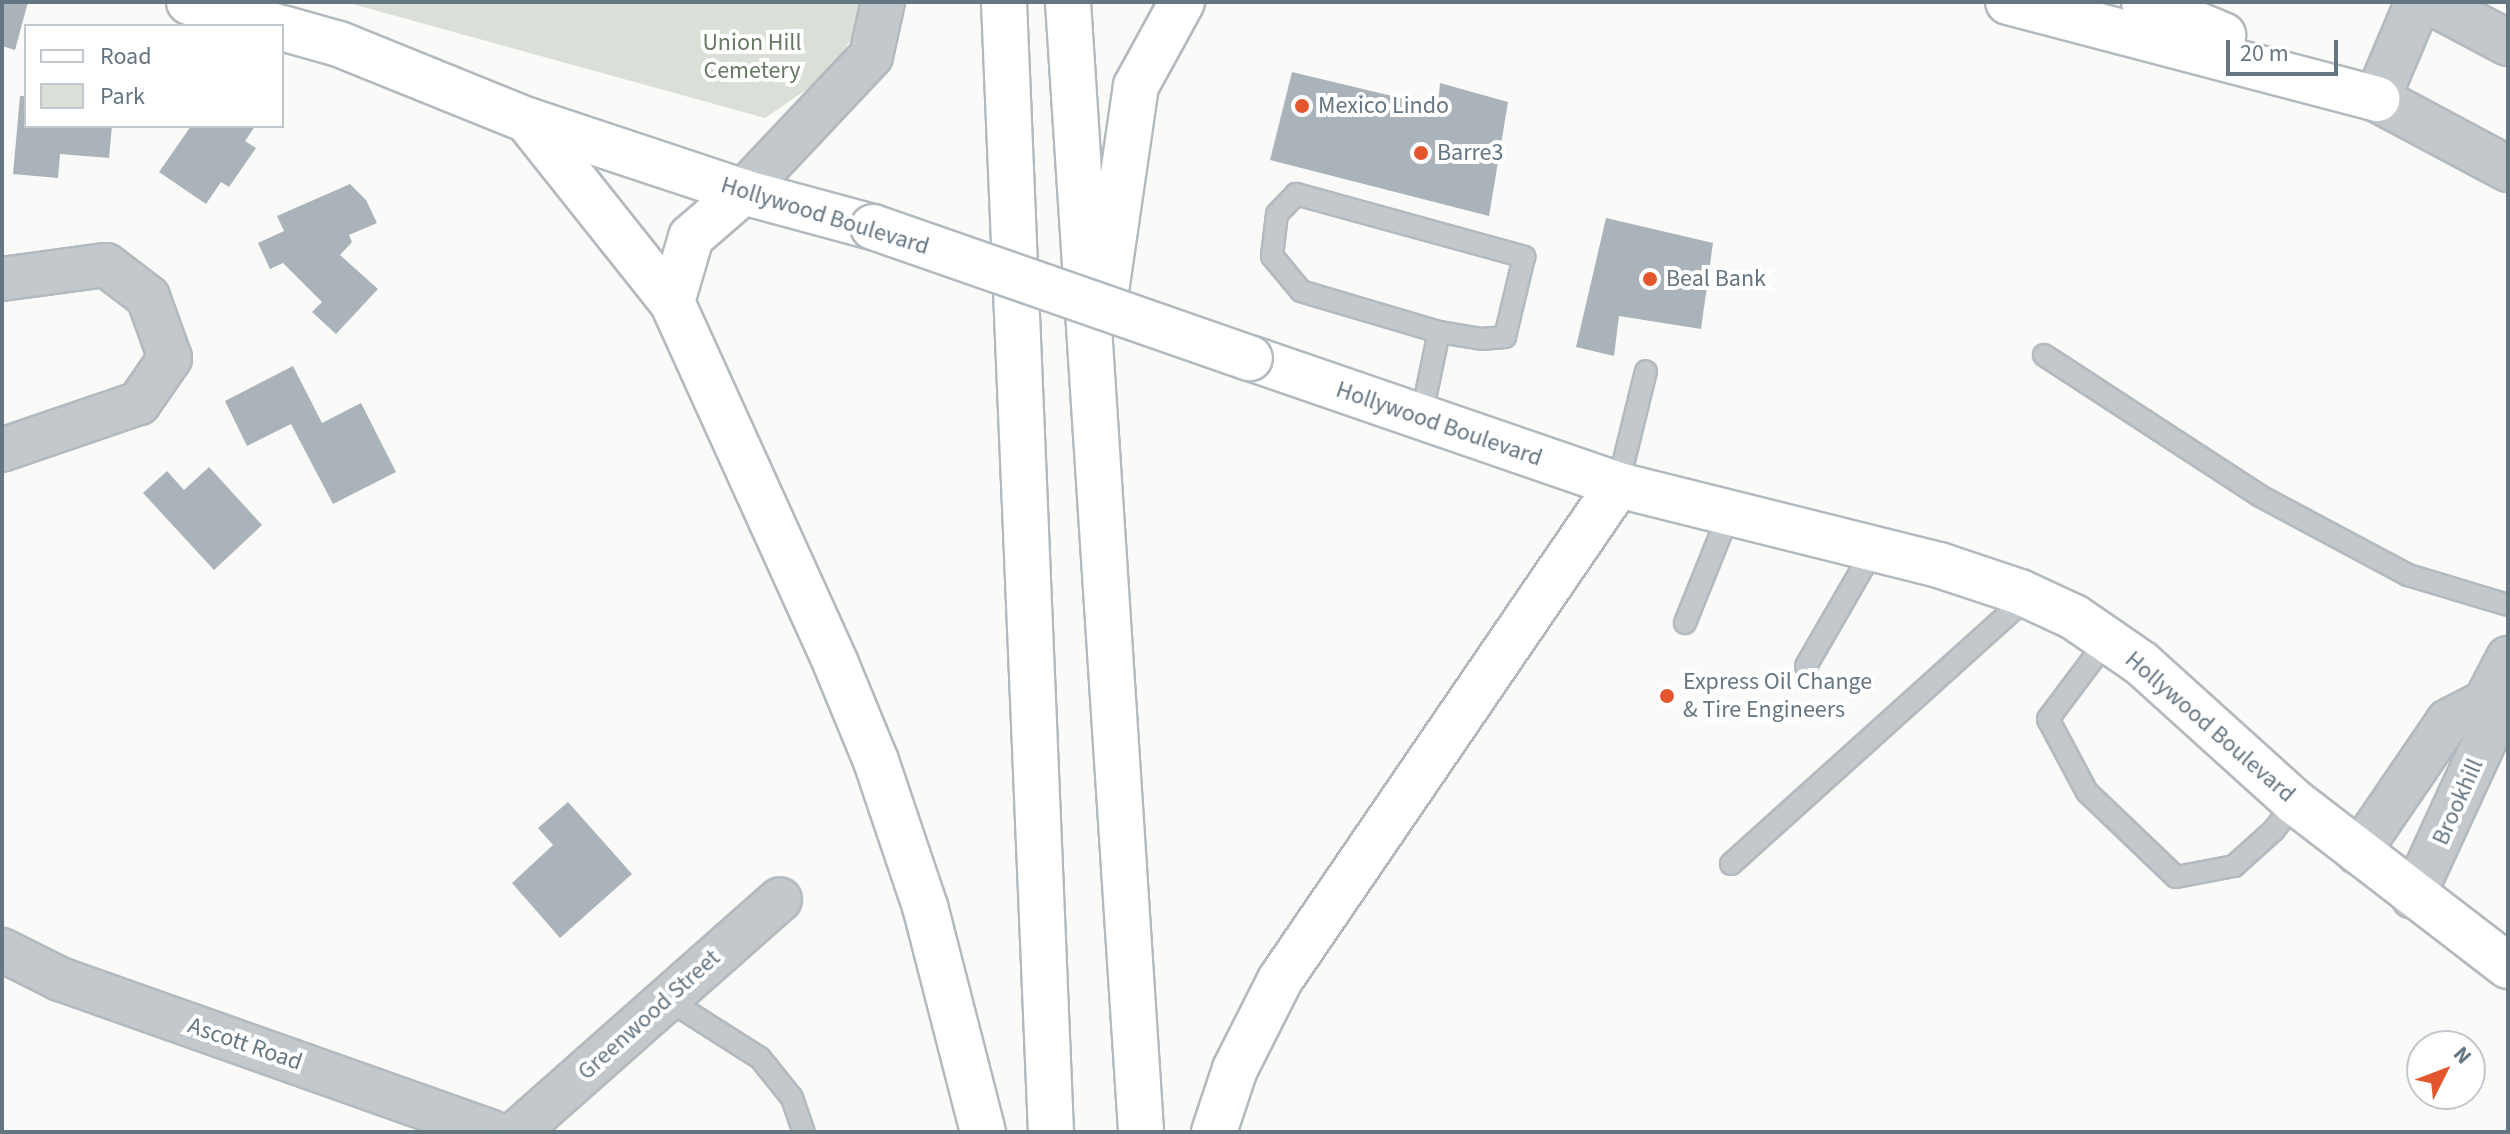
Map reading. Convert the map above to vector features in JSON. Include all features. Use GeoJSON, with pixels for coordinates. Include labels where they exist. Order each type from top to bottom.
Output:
{"type":"FeatureCollection","features":[{"type":"Feature","properties":{"kind":"main road"},"geometry":{"type":"LineString","coordinates":[[189,2],[268,24]]}},
{"type":"Feature","properties":{"kind":"main road"},"geometry":{"type":"LineString","coordinates":[[1004,2],[1051,1132]]}},
{"type":"Feature","properties":{"kind":"main road"},"geometry":{"type":"LineString","coordinates":[[1068,2],[1141,1132]]}},
{"type":"Feature","properties":{"kind":"main road"},"geometry":{"type":"LineString","coordinates":[[1092,388],[1136,86],[1182,2]]}},
{"type":"Feature","properties":{"kind":"main road"},"geometry":{"type":"LineString","coordinates":[[2008,2],[2377,99]]}},
{"type":"Feature","properties":{"kind":"main road"},"geometry":{"type":"LineString","coordinates":[[2144,2],[2377,99]]}},
{"type":"Feature","properties":{"kind":"main road","name":"Hollywood Boulevard"},"geometry":{"type":"LineString","coordinates":[[284,29],[339,44],[527,120],[743,192],[873,227],[1618,485],[1728,516],[1874,548],[2029,596],[2108,639],[2141,663],[2295,802],[2413,897],[2508,966]]}},
{"type":"Feature","properties":{"kind":"main road"},"geometry":{"type":"LineString","coordinates":[[527,120],[672,302],[876,761],[930,925],[983,1132]]}},
{"type":"Feature","properties":{"kind":"main road"},"geometry":{"type":"LineString","coordinates":[[672,302],[691,237],[743,192]]}},
{"type":"Feature","properties":{"kind":"main road"},"geometry":{"type":"LineString","coordinates":[[1214,1132],[1235,1069],[1280,980],[1618,485]]}},
{"type":"Feature","properties":{"kind":"street"},"geometry":{"type":"LineString","coordinates":[[743,192],[871,56],[883,2]]}},
{"type":"Feature","properties":{"kind":"street"},"geometry":{"type":"LineString","coordinates":[[2418,2],[2377,99],[2508,169]]}},
{"type":"Feature","properties":{"kind":"street"},"geometry":{"type":"LineString","coordinates":[[2431,2],[2508,43]]}},
{"type":"Feature","properties":{"kind":"street"},"geometry":{"type":"LineString","coordinates":[[2,279],[106,265],[148,297],[170,358],[139,403],[2,450]]}},
{"type":"Feature","properties":{"kind":"street","name":"Brookhill"},"geometry":{"type":"LineString","coordinates":[[2413,897],[2487,736],[2485,702],[2508,658]]}},
{"type":"Feature","properties":{"kind":"street","name":"Brookhill"},"geometry":{"type":"LineString","coordinates":[[2358,853],[2448,721],[2485,702]]}},
{"type":"Feature","properties":{"kind":"street","name":"Greenwood Street"},"geometry":{"type":"LineString","coordinates":[[517,1132],[780,899]]}},
{"type":"Feature","properties":{"kind":"street","name":"Ascott Road"},"geometry":{"type":"LineString","coordinates":[[2,950],[60,979],[491,1132]]}},
{"type":"Feature","properties":{"kind":"lane"},"geometry":{"type":"LineString","coordinates":[[1296,194],[1524,257],[1505,337],[1482,339],[1439,332],[1301,291],[1272,256],[1277,214],[1296,194]]}},
{"type":"Feature","properties":{"kind":"lane"},"geometry":{"type":"LineString","coordinates":[[1421,418],[1439,332]]}},
{"type":"Feature","properties":{"kind":"lane"},"geometry":{"type":"LineString","coordinates":[[2044,355],[2260,496],[2408,575],[2508,605]]}},
{"type":"Feature","properties":{"kind":"lane"},"geometry":{"type":"LineString","coordinates":[[1618,485],[1646,371]]}},
{"type":"Feature","properties":{"kind":"lane"},"geometry":{"type":"LineString","coordinates":[[1685,623],[1728,516]]}},
{"type":"Feature","properties":{"kind":"lane"},"geometry":{"type":"LineString","coordinates":[[1806,666],[1874,548]]}},
{"type":"Feature","properties":{"kind":"lane"},"geometry":{"type":"LineString","coordinates":[[1731,864],[2029,596]]}},
{"type":"Feature","properties":{"kind":"lane"},"geometry":{"type":"LineString","coordinates":[[2108,639],[2048,719],[2087,792],[2176,877],[2234,866],[2274,830],[2295,802]]}},
{"type":"Feature","properties":{"kind":"lane"},"geometry":{"type":"LineString","coordinates":[[667,999],[760,1058],[792,1098],[804,1132]]}},
{"type":"Feature","properties":{"kind":"green space","name":"Union Hill Cemetery"},"geometry":{"type":"Polygon","coordinates":[[[345,2],[864,2],[859,27],[829,74],[765,118],[345,2]]]}},
{"type":"Feature","properties":{"kind":"building"},"geometry":{"type":"Polygon","coordinates":[[[2,2],[28,2],[15,50],[2,46],[2,2]]]}},
{"type":"Feature","properties":{"kind":"building"},"geometry":{"type":"Polygon","coordinates":[[[1292,72],[1438,107],[1440,83],[1508,102],[1489,216],[1270,160],[1292,72]]]}},
{"type":"Feature","properties":{"kind":"building"},"geometry":{"type":"Polygon","coordinates":[[[20,96],[24,96],[24,128],[112,128],[109,158],[60,154],[58,178],[13,174],[20,96]]]}},
{"type":"Feature","properties":{"kind":"building"},"geometry":{"type":"Polygon","coordinates":[[[190,128],[254,128],[245,141],[256,148],[229,187],[221,182],[206,204],[159,172],[190,128]]]}},
{"type":"Feature","properties":{"kind":"building"},"geometry":{"type":"Polygon","coordinates":[[[350,184],[366,200],[377,223],[349,235],[352,242],[340,255],[378,289],[336,334],[312,312],[322,302],[283,263],[270,269],[258,243],[284,231],[277,216],[350,184]]]}},
{"type":"Feature","properties":{"kind":"building","name":"Beal Bank"},"geometry":{"type":"Polygon","coordinates":[[[1606,218],[1713,243],[1701,329],[1619,316],[1614,356],[1576,347],[1606,218]]]}},
{"type":"Feature","properties":{"kind":"building"},"geometry":{"type":"Polygon","coordinates":[[[293,366],[322,423],[361,403],[396,472],[333,504],[291,424],[247,446],[225,401],[293,366]]]}},
{"type":"Feature","properties":{"kind":"building"},"geometry":{"type":"Polygon","coordinates":[[[209,467],[262,525],[214,570],[143,493],[167,471],[184,490],[209,467]]]}},
{"type":"Feature","properties":{"kind":"building"},"geometry":{"type":"Polygon","coordinates":[[[568,802],[632,874],[560,938],[512,883],[553,845],[538,828],[568,802]]]}},
{"type":"Feature","properties":{"kind":"place","name":"Mexico Lindo"},"geometry":{"type":"Point","coordinates":[1302,106]}},
{"type":"Feature","properties":{"kind":"place","name":"Barre3"},"geometry":{"type":"Point","coordinates":[1421,153]}},
{"type":"Feature","properties":{"kind":"place","name":"Beal Bank"},"geometry":{"type":"Point","coordinates":[1650,279]}},
{"type":"Feature","properties":{"kind":"place","name":"Express Oil Change & Tire Engineers"},"geometry":{"type":"Point","coordinates":[1667,696]}}]}
